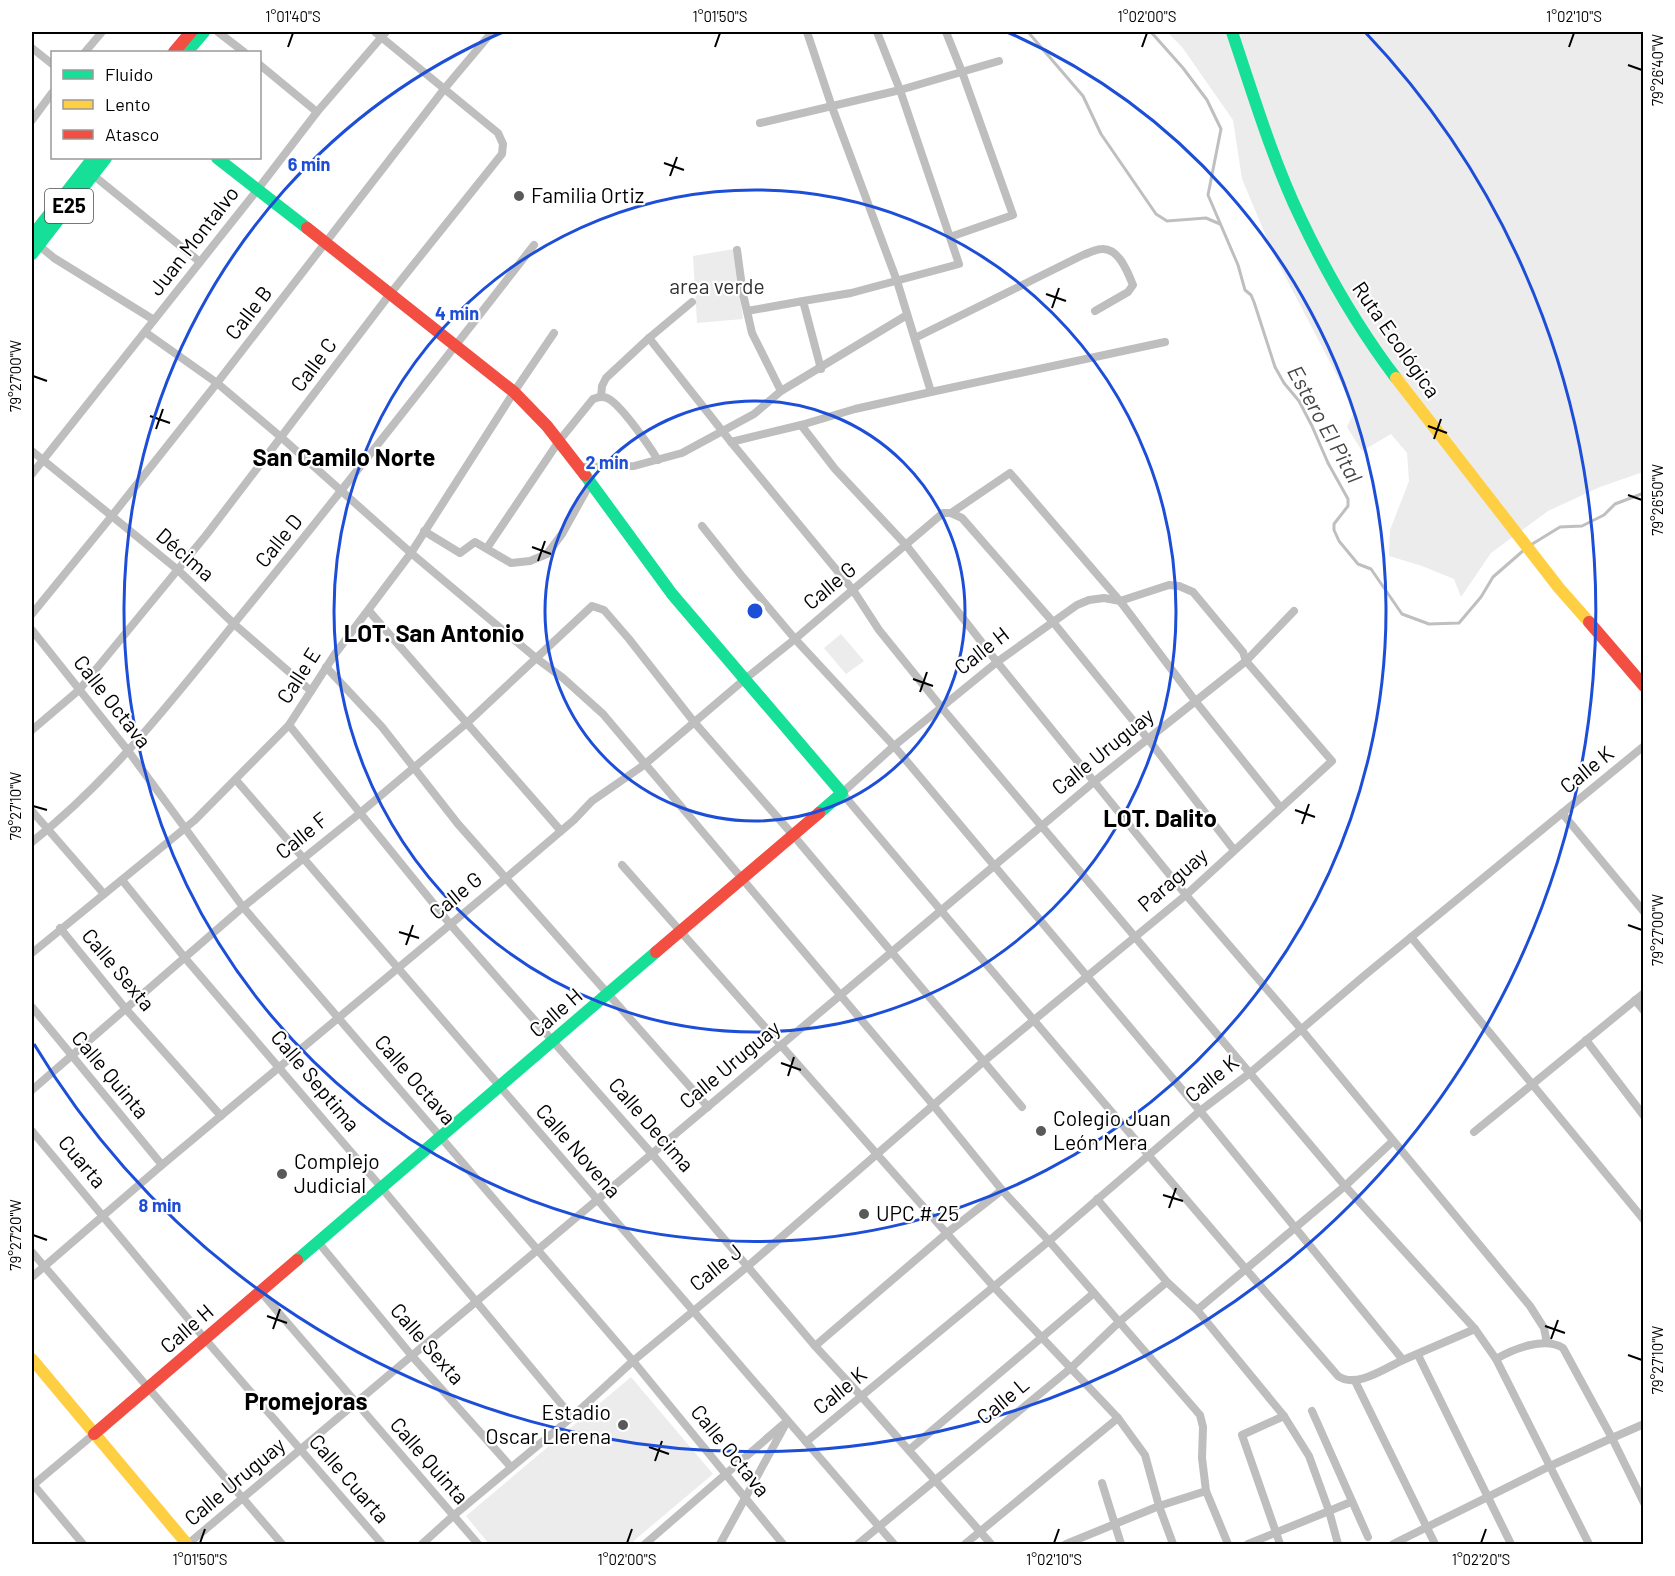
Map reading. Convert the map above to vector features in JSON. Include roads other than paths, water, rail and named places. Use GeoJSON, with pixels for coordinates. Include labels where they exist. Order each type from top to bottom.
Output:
{"type":"FeatureCollection","features":[{"type":"Feature","properties":{"kind":"main road"},"geometry":{"type":"LineString","coordinates":[[175,51],[191,32]]}},
{"type":"Feature","properties":{"kind":"main road"},"geometry":{"type":"LineString","coordinates":[[188,51],[204,32]]}},
{"type":"Feature","properties":{"kind":"main road","name":"Ruta Ecológica"},"geometry":{"type":"LineString","coordinates":[[1232,32],[1268,136],[1299,215],[1334,284],[1371,345],[1559,588],[1644,686]]}},
{"type":"Feature","properties":{"kind":"main road","name":"E25"},"geometry":{"type":"LineString","coordinates":[[33,243],[92,159]]}},
{"type":"Feature","properties":{"kind":"main road","name":"E25"},"geometry":{"type":"LineString","coordinates":[[33,243],[105,159]]}},
{"type":"Feature","properties":{"kind":"main road"},"geometry":{"type":"LineString","coordinates":[[218,159],[514,392],[547,426],[580,467],[672,594],[842,793]]}},
{"type":"Feature","properties":{"kind":"main road","name":"Calle H"},"geometry":{"type":"LineString","coordinates":[[94,1434],[842,793]]}},
{"type":"Feature","properties":{"kind":"main road"},"geometry":{"type":"LineString","coordinates":[[32,1359],[188,1545]]}},
{"type":"Feature","properties":{"kind":"street"},"geometry":{"type":"LineString","coordinates":[[86,51],[102,32]]}},
{"type":"Feature","properties":{"kind":"street"},"geometry":{"type":"LineString","coordinates":[[218,32],[243,51]]}},
{"type":"Feature","properties":{"kind":"street","name":"Calle B"},"geometry":{"type":"LineString","coordinates":[[32,614],[217,383],[445,88],[492,32]]}},
{"type":"Feature","properties":{"kind":"street"},"geometry":{"type":"LineString","coordinates":[[807,32],[832,107],[897,281],[931,392]]}},
{"type":"Feature","properties":{"kind":"street"},"geometry":{"type":"LineString","coordinates":[[747,311],[851,293],[957,266],[959,261],[900,90],[877,32]]}},
{"type":"Feature","properties":{"kind":"street"},"geometry":{"type":"LineString","coordinates":[[946,32],[1013,215],[950,237]]}},
{"type":"Feature","properties":{"kind":"street","name":"Calle C"},"geometry":{"type":"LineString","coordinates":[[32,730],[79,690],[178,570],[282,438],[390,294],[502,154],[503,144],[498,133],[381,33]]}},
{"type":"Feature","properties":{"kind":"street","name":"Juan Montalvo"},"geometry":{"type":"LineString","coordinates":[[32,474],[258,189],[316,112],[381,33]]}},
{"type":"Feature","properties":{"kind":"street"},"geometry":{"type":"LineString","coordinates":[[32,48],[51,63]]}},
{"type":"Feature","properties":{"kind":"street"},"geometry":{"type":"LineString","coordinates":[[760,123],[900,90],[999,62]]}},
{"type":"Feature","properties":{"kind":"street"},"geometry":{"type":"LineString","coordinates":[[261,66],[316,112]]}},
{"type":"Feature","properties":{"kind":"street"},"geometry":{"type":"LineString","coordinates":[[32,120],[51,94]]}},
{"type":"Feature","properties":{"kind":"street"},"geometry":{"type":"LineString","coordinates":[[93,176],[200,262]]}},
{"type":"Feature","properties":{"kind":"street"},"geometry":{"type":"LineString","coordinates":[[33,243],[154,320]]}},
{"type":"Feature","properties":{"kind":"street","name":"Calle D"},"geometry":{"type":"LineString","coordinates":[[32,842],[129,752],[342,492],[534,245]]}},
{"type":"Feature","properties":{"kind":"street"},"geometry":{"type":"LineString","coordinates":[[915,338],[1083,255],[1102,248],[1120,260],[1133,285],[1128,292],[1095,311]]}},
{"type":"Feature","properties":{"kind":"street"},"geometry":{"type":"LineString","coordinates":[[737,250],[752,333],[781,391]]}},
{"type":"Feature","properties":{"kind":"street"},"geometry":{"type":"LineString","coordinates":[[803,301],[821,369]]}},
{"type":"Feature","properties":{"kind":"street"},"geometry":{"type":"LineString","coordinates":[[602,397],[602,386],[606,378],[692,302]]}},
{"type":"Feature","properties":{"kind":"street"},"geometry":{"type":"LineString","coordinates":[[580,467],[628,467],[682,453],[754,414],[781,391],[908,315]]}},
{"type":"Feature","properties":{"kind":"street"},"geometry":{"type":"LineString","coordinates":[[145,332],[217,383],[411,553],[536,658],[564,678],[603,714],[741,880],[841,995],[1002,1190],[1200,1415],[1203,1427],[1202,1458],[1206,1491],[1228,1545]]}},
{"type":"Feature","properties":{"kind":"street","name":"Calle E"},"geometry":{"type":"LineString","coordinates":[[32,953],[186,828],[289,725],[326,667],[411,553],[554,333]]}},
{"type":"Feature","properties":{"kind":"street"},"geometry":{"type":"LineString","coordinates":[[649,338],[853,590],[879,630],[942,708],[1345,1186],[1475,1329],[1496,1359],[1589,1545]]}},
{"type":"Feature","properties":{"kind":"street"},"geometry":{"type":"LineString","coordinates":[[731,442],[855,409],[1165,342]]}},
{"type":"Feature","properties":{"kind":"street"},"geometry":{"type":"LineString","coordinates":[[487,548],[559,441],[590,402],[602,397],[613,402],[648,443],[658,460]]}},
{"type":"Feature","properties":{"kind":"street"},"geometry":{"type":"LineString","coordinates":[[801,425],[835,469],[906,545],[997,662],[1186,895],[1530,1306],[1544,1328],[1547,1343]]}},
{"type":"Feature","properties":{"kind":"street","name":"Décima"},"geometry":{"type":"LineString","coordinates":[[32,451],[178,570],[234,624],[311,691]]}},
{"type":"Feature","properties":{"kind":"street","name":"Calle G"},"geometry":{"type":"LineString","coordinates":[[32,1277],[162,1165],[506,878],[592,801],[644,765],[943,513],[951,513],[1010,473],[1120,601]]}},
{"type":"Feature","properties":{"kind":"street"},"geometry":{"type":"LineString","coordinates":[[424,531],[460,553],[475,542],[511,563],[530,561],[549,552],[562,534],[591,482]]}},
{"type":"Feature","properties":{"kind":"street"},"geometry":{"type":"LineString","coordinates":[[951,513],[962,518],[1053,622],[1234,850]]}},
{"type":"Feature","properties":{"kind":"street"},"geometry":{"type":"LineString","coordinates":[[702,526],[795,639],[894,746],[1086,978],[1200,1111],[1403,1360]]}},
{"type":"Feature","properties":{"kind":"street"},"geometry":{"type":"LineString","coordinates":[[1246,661],[1243,652],[1193,592],[1179,586],[1169,585],[1120,601],[1196,702],[1280,807]]}},
{"type":"Feature","properties":{"kind":"street","name":"Calle H"},"geometry":{"type":"LineString","coordinates":[[842,793],[894,746],[997,662],[1077,605],[1089,600],[1104,598],[1120,601]]}},
{"type":"Feature","properties":{"kind":"street","name":"Calle F"},"geometry":{"type":"LineString","coordinates":[[32,1090],[243,907],[468,722],[592,606],[604,610],[694,722]]}},
{"type":"Feature","properties":{"kind":"street"},"geometry":{"type":"LineString","coordinates":[[369,611],[561,831]]}},
{"type":"Feature","properties":{"kind":"street","name":"Calle Uruguay"},"geometry":{"type":"LineString","coordinates":[[188,1545],[1041,826],[1246,661],[1294,611]]}},
{"type":"Feature","properties":{"kind":"street","name":"Calle Octava"},"geometry":{"type":"LineString","coordinates":[[32,630],[129,752],[243,907],[633,1361],[783,1545]]}},
{"type":"Feature","properties":{"kind":"street","name":"Paraguay"},"geometry":{"type":"LineString","coordinates":[[1033,1019],[1186,895],[1332,761],[1246,661]]}},
{"type":"Feature","properties":{"kind":"street"},"geometry":{"type":"LineString","coordinates":[[326,667],[382,727],[458,824],[708,1107]]}},
{"type":"Feature","properties":{"kind":"street"},"geometry":{"type":"LineString","coordinates":[[694,722],[793,835],[1022,1107]]}},
{"type":"Feature","properties":{"kind":"street","name":"Calle Decima"},"geometry":{"type":"LineString","coordinates":[[289,725],[450,924],[652,1154],[815,1346],[991,1545]]}},
{"type":"Feature","properties":{"kind":"street","name":"Calle K"},"geometry":{"type":"LineString","coordinates":[[806,1442],[1049,1241],[1200,1111],[1250,1073],[1300,1029],[1644,746]]}},
{"type":"Feature","properties":{"kind":"street","name":"Calle Novena"},"geometry":{"type":"LineString","coordinates":[[236,780],[894,1545]]}},
{"type":"Feature","properties":{"kind":"street"},"geometry":{"type":"LineString","coordinates":[[842,793],[1338,1376],[1345,1380],[1355,1381],[1475,1329]]}},
{"type":"Feature","properties":{"kind":"street"},"geometry":{"type":"LineString","coordinates":[[32,811],[104,894]]}},
{"type":"Feature","properties":{"kind":"street"},"geometry":{"type":"LineString","coordinates":[[1562,813],[1644,912]]}},
{"type":"Feature","properties":{"kind":"street"},"geometry":{"type":"LineString","coordinates":[[622,865],[994,1287],[1118,1418],[1145,1455],[1173,1545]]}},
{"type":"Feature","properties":{"kind":"street","name":"Calle Septima"},"geometry":{"type":"LineString","coordinates":[[122,880],[185,958],[280,1067],[572,1417]]}},
{"type":"Feature","properties":{"kind":"street","name":"Calle Sexta"},"geometry":{"type":"LineString","coordinates":[[60,928],[125,1008],[221,1116]]}},
{"type":"Feature","properties":{"kind":"street"},"geometry":{"type":"LineString","coordinates":[[1411,937],[1644,1220]]}},
{"type":"Feature","properties":{"kind":"street"},"geometry":{"type":"LineString","coordinates":[[1473,1132],[1644,993]]}},
{"type":"Feature","properties":{"kind":"street"},"geometry":{"type":"LineString","coordinates":[[1635,1000],[1644,1011]]}},
{"type":"Feature","properties":{"kind":"street","name":"Calle Quinta"},"geometry":{"type":"LineString","coordinates":[[32,1007],[162,1165]]}},
{"type":"Feature","properties":{"kind":"street","name":"Calle J"},"geometry":{"type":"LineString","coordinates":[[422,1545],[1033,1019]]}},
{"type":"Feature","properties":{"kind":"street"},"geometry":{"type":"LineString","coordinates":[[1586,1040],[1644,1116]]}},
{"type":"Feature","properties":{"kind":"street","name":"Cuarta"},"geometry":{"type":"LineString","coordinates":[[32,1131],[104,1216]]}},
{"type":"Feature","properties":{"kind":"street"},"geometry":{"type":"LineString","coordinates":[[1197,1310],[1345,1186],[1393,1141]]}},
{"type":"Feature","properties":{"kind":"street"},"geometry":{"type":"LineString","coordinates":[[815,1346],[947,1233],[1002,1190]]}},
{"type":"Feature","properties":{"kind":"street"},"geometry":{"type":"LineString","coordinates":[[1097,1199],[1167,1282],[1197,1310],[1284,1416],[1309,1456],[1329,1511],[1338,1545]]}},
{"type":"Feature","properties":{"kind":"street","name":"Calle Cuarta"},"geometry":{"type":"LineString","coordinates":[[104,1216],[205,1339],[382,1545]]}},
{"type":"Feature","properties":{"kind":"street","name":"Calle Sexta"},"geometry":{"type":"LineString","coordinates":[[318,1242],[412,1356],[511,1467]]}},
{"type":"Feature","properties":{"kind":"street"},"geometry":{"type":"LineString","coordinates":[[32,1252],[282,1545]]}},
{"type":"Feature","properties":{"kind":"street","name":"Calle L"},"geometry":{"type":"LineString","coordinates":[[858,1545],[1071,1368],[1119,1322],[1167,1282]]}},
{"type":"Feature","properties":{"kind":"street","name":"Calle Quinta"},"geometry":{"type":"LineString","coordinates":[[260,1291],[478,1545]]}},
{"type":"Feature","properties":{"kind":"street"},"geometry":{"type":"LineString","coordinates":[[909,1450],[1094,1293]]}},
{"type":"Feature","properties":{"kind":"street"},"geometry":{"type":"LineString","coordinates":[[1496,1359],[1504,1354],[1547,1343],[1556,1343],[1563,1348],[1644,1503]]}},
{"type":"Feature","properties":{"kind":"street"},"geometry":{"type":"LineString","coordinates":[[1418,1355],[1511,1545]]}},
{"type":"Feature","properties":{"kind":"street"},"geometry":{"type":"LineString","coordinates":[[1355,1381],[1435,1545]]}},
{"type":"Feature","properties":{"kind":"street"},"geometry":{"type":"LineString","coordinates":[[1312,1410],[1368,1537]]}},
{"type":"Feature","properties":{"kind":"street"},"geometry":{"type":"LineString","coordinates":[[1280,1545],[1242,1435],[1284,1416]]}},
{"type":"Feature","properties":{"kind":"street"},"geometry":{"type":"LineString","coordinates":[[965,1545],[1118,1418]]}},
{"type":"Feature","properties":{"kind":"street"},"geometry":{"type":"LineString","coordinates":[[720,1545],[788,1421]]}},
{"type":"Feature","properties":{"kind":"street","name":"Calle K"},"geometry":{"type":"LineString","coordinates":[[645,1545],[788,1421]]}},
{"type":"Feature","properties":{"kind":"street"},"geometry":{"type":"LineString","coordinates":[[1393,1544],[1550,1466],[1644,1424]]}},
{"type":"Feature","properties":{"kind":"street","name":"Calle H"},"geometry":{"type":"LineString","coordinates":[[32,1485],[94,1434]]}},
{"type":"Feature","properties":{"kind":"street"},"geometry":{"type":"LineString","coordinates":[[1102,1483],[1121,1545]]}},
{"type":"Feature","properties":{"kind":"street"},"geometry":{"type":"LineString","coordinates":[[32,1485],[83,1545]]}},
{"type":"Feature","properties":{"kind":"street"},"geometry":{"type":"LineString","coordinates":[[1067,1544],[1159,1506],[1206,1491]]}},
{"type":"Feature","properties":{"kind":"street"},"geometry":{"type":"LineString","coordinates":[[1248,1545],[1352,1502]]}},
{"type":"Feature","properties":{"kind":"waterway","name":"Estero El Pital"},"geometry":{"type":"LineString","coordinates":[[1028,32],[1083,96],[1101,134],[1156,214],[1167,221],[1206,218],[1220,224]]}},
{"type":"Feature","properties":{"kind":"waterway","name":"Estero El Pital"},"geometry":{"type":"LineString","coordinates":[[1151,32],[1183,68],[1207,100],[1221,129],[1208,195],[1238,265],[1245,290],[1254,302],[1275,367],[1284,383],[1299,401],[1348,499],[1348,506],[1334,524],[1339,541],[1358,564],[1371,569],[1402,614],[1429,624],[1459,623],[1481,597],[1493,577],[1524,550]]}},
{"type":"Feature","properties":{"kind":"waterway","name":"Estero El Pital"},"geometry":{"type":"LineString","coordinates":[[1529,546],[1560,527],[1582,526],[1604,515],[1615,504],[1644,493]]}},
{"type":"Feature","properties":{"kind":"place","name":"Familia Ortiz"},"geometry":{"type":"Point","coordinates":[519,196]}},
{"type":"Feature","properties":{"kind":"place","name":"Colegio Juan León Mera"},"geometry":{"type":"Point","coordinates":[1041,1131]}},
{"type":"Feature","properties":{"kind":"place","name":"Complejo Judicial"},"geometry":{"type":"Point","coordinates":[282,1174]}},
{"type":"Feature","properties":{"kind":"place","name":"UPC # 25"},"geometry":{"type":"Point","coordinates":[864,1214]}},
{"type":"Feature","properties":{"kind":"place","name":"Estadio Oscar Llerena"},"geometry":{"type":"Point","coordinates":[623,1425]}},
{"type":"Feature","properties":{"kind":"district","name":"San Camilo Norte"},"geometry":{"type":"Point","coordinates":[344,458]}},
{"type":"Feature","properties":{"kind":"district","name":"LOT. San Antonio"},"geometry":{"type":"Point","coordinates":[434,634]}},
{"type":"Feature","properties":{"kind":"district","name":"LOT. Dalito"},"geometry":{"type":"Point","coordinates":[1160,819]}},
{"type":"Feature","properties":{"kind":"district","name":"Promejoras"},"geometry":{"type":"Point","coordinates":[306,1402]}},
{"type":"Feature","properties":{"kind":"park label","name":"area verde"},"geometry":{"type":"Point","coordinates":[717,287]}}]}
